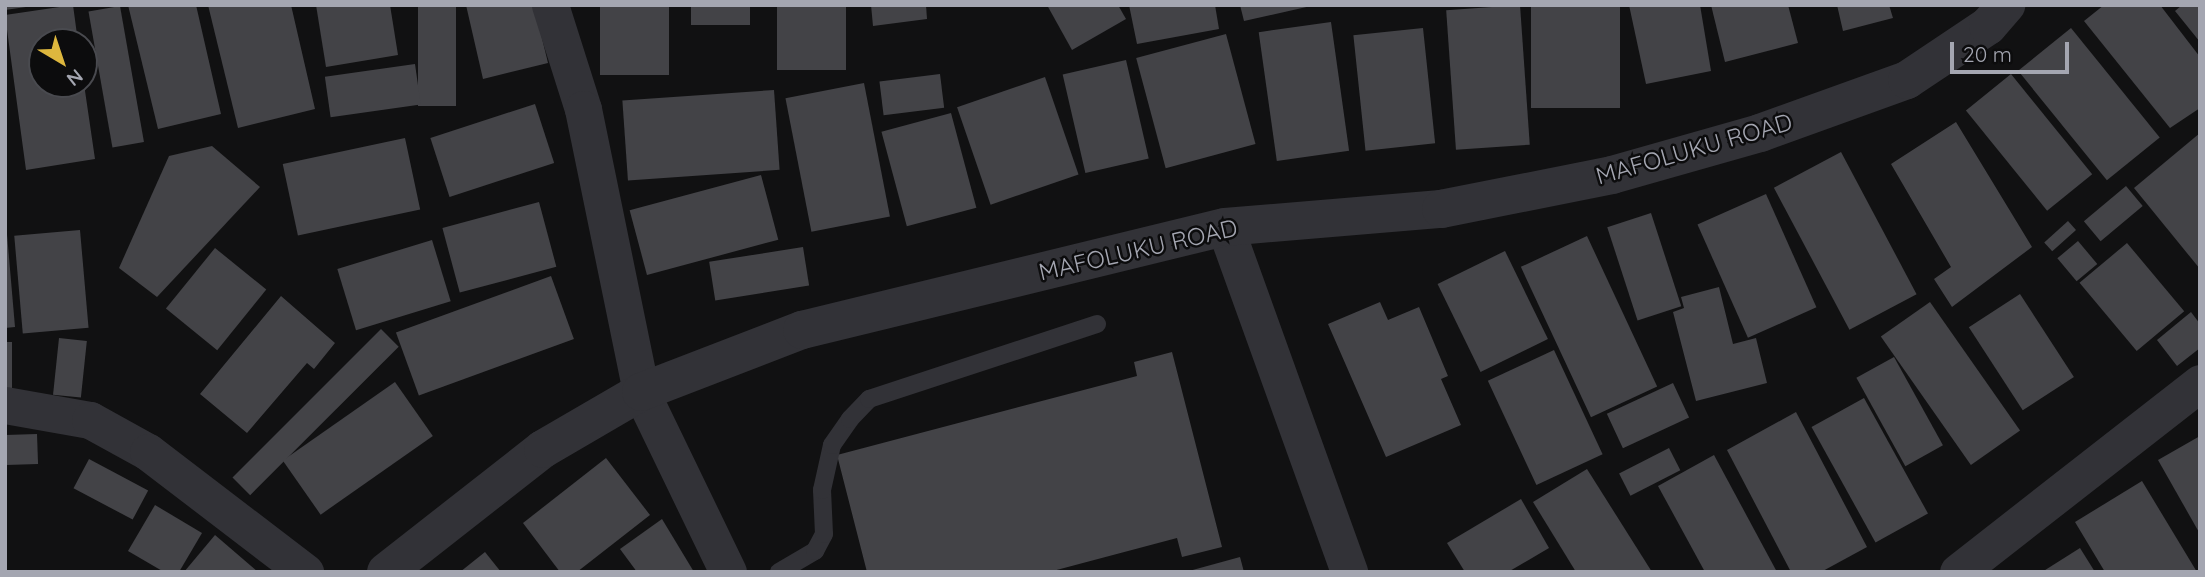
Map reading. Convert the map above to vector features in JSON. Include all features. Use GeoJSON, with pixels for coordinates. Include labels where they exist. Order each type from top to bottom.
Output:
{"type":"FeatureCollection","features":[{"type":"Feature","properties":{"kind":"street"},"geometry":{"type":"LineString","coordinates":[[550,5],[583,109],[641,392],[728,572]]}},
{"type":"Feature","properties":{"kind":"street","name":"MAFOLUKU ROAD"},"geometry":{"type":"LineString","coordinates":[[386,572],[543,449],[641,392],[802,330],[1225,227],[1441,209],[1612,175],[1760,133],[1907,80],[1988,26],[2006,5]]}},
{"type":"Feature","properties":{"kind":"street"},"geometry":{"type":"LineString","coordinates":[[1225,227],[1349,572]]}},
{"type":"Feature","properties":{"kind":"street"},"geometry":{"type":"LineString","coordinates":[[1958,572],[2200,383]]}},
{"type":"Feature","properties":{"kind":"street"},"geometry":{"type":"LineString","coordinates":[[5,405],[90,420],[148,452],[305,572]]}},
{"type":"Feature","properties":{"kind":"lane"},"geometry":{"type":"LineString","coordinates":[[779,572],[815,551],[820,542],[824,534],[822,490],[832,445],[850,419],[869,399],[1097,324]]}},
{"type":"Feature","properties":{"kind":"building"},"geometry":{"type":"Polygon","coordinates":[[[5,5],[26,5],[26,7],[5,10],[5,5]]]}},
{"type":"Feature","properties":{"kind":"building"},"geometry":{"type":"Polygon","coordinates":[[[73,5],[76,28],[28,28],[28,98],[86,98],[95,159],[26,170],[5,15],[73,5]]]}},
{"type":"Feature","properties":{"kind":"building"},"geometry":{"type":"Polygon","coordinates":[[[128,5],[196,5],[221,114],[158,129],[128,5]]]}},
{"type":"Feature","properties":{"kind":"building"},"geometry":{"type":"Polygon","coordinates":[[[208,5],[291,5],[315,109],[238,128],[208,5]]]}},
{"type":"Feature","properties":{"kind":"building"},"geometry":{"type":"Polygon","coordinates":[[[316,5],[390,5],[398,55],[326,67],[316,5]]]}},
{"type":"Feature","properties":{"kind":"building"},"geometry":{"type":"Polygon","coordinates":[[[418,5],[456,5],[456,106],[418,106],[418,5]]]}},
{"type":"Feature","properties":{"kind":"building"},"geometry":{"type":"Polygon","coordinates":[[[466,5],[534,5],[548,63],[483,79],[466,5]]]}},
{"type":"Feature","properties":{"kind":"building"},"geometry":{"type":"Polygon","coordinates":[[[600,5],[669,5],[669,75],[600,75],[600,5]]]}},
{"type":"Feature","properties":{"kind":"building"},"geometry":{"type":"Polygon","coordinates":[[[691,5],[750,5],[750,25],[691,25],[691,5]]]}},
{"type":"Feature","properties":{"kind":"building"},"geometry":{"type":"Polygon","coordinates":[[[777,5],[846,5],[846,70],[777,70],[777,5]]]}},
{"type":"Feature","properties":{"kind":"building"},"geometry":{"type":"Polygon","coordinates":[[[871,5],[926,5],[927,19],[873,26],[871,5]]]}},
{"type":"Feature","properties":{"kind":"building"},"geometry":{"type":"Polygon","coordinates":[[[1047,5],[1118,5],[1126,19],[1072,50],[1047,5]]]}},
{"type":"Feature","properties":{"kind":"building"},"geometry":{"type":"Polygon","coordinates":[[[1129,5],[1215,5],[1219,29],[1137,44],[1129,5]]]}},
{"type":"Feature","properties":{"kind":"building"},"geometry":{"type":"Polygon","coordinates":[[[1240,5],[1311,5],[1311,6],[1244,21],[1240,5]]]}},
{"type":"Feature","properties":{"kind":"building"},"geometry":{"type":"Polygon","coordinates":[[[1520,5],[1530,145],[1456,150],[1446,10],[1520,5]]]}},
{"type":"Feature","properties":{"kind":"building"},"geometry":{"type":"Polygon","coordinates":[[[1531,5],[1620,5],[1620,108],[1531,108],[1531,5]]]}},
{"type":"Feature","properties":{"kind":"building"},"geometry":{"type":"Polygon","coordinates":[[[1629,5],[1700,5],[1711,71],[1646,84],[1629,5]]]}},
{"type":"Feature","properties":{"kind":"building"},"geometry":{"type":"Polygon","coordinates":[[[1711,5],[1788,5],[1798,43],[1725,62],[1711,5]]]}},
{"type":"Feature","properties":{"kind":"building"},"geometry":{"type":"Polygon","coordinates":[[[1837,5],[1889,5],[1893,18],[1843,31],[1837,5]]]}},
{"type":"Feature","properties":{"kind":"building"},"geometry":{"type":"Polygon","coordinates":[[[2104,5],[2160,5],[2200,57],[2200,108],[2170,128],[2084,21],[2104,5]]]}},
{"type":"Feature","properties":{"kind":"building"},"geometry":{"type":"Polygon","coordinates":[[[2182,5],[2200,5],[2200,42],[2175,11],[2182,5]]]}},
{"type":"Feature","properties":{"kind":"building"},"geometry":{"type":"Polygon","coordinates":[[[120,6],[144,142],[112,147],[98,66],[98,28],[91,28],[88,12],[120,6]]]}},
{"type":"Feature","properties":{"kind":"building"},"geometry":{"type":"Polygon","coordinates":[[[1331,22],[1349,151],[1277,161],[1259,32],[1331,22]]]}},
{"type":"Feature","properties":{"kind":"building"},"geometry":{"type":"Polygon","coordinates":[[[1423,28],[1435,143],[1366,151],[1353,35],[1423,28]]]}},
{"type":"Feature","properties":{"kind":"building"},"geometry":{"type":"Polygon","coordinates":[[[2071,28],[2160,138],[2107,180],[2018,71],[2071,28]]]}},
{"type":"Feature","properties":{"kind":"building"},"geometry":{"type":"Polygon","coordinates":[[[1226,34],[1256,144],[1166,168],[1136,58],[1226,34]]]}},
{"type":"Feature","properties":{"kind":"building"},"geometry":{"type":"Polygon","coordinates":[[[1126,60],[1149,158],[1085,173],[1063,75],[1126,60]]]}},
{"type":"Feature","properties":{"kind":"building"},"geometry":{"type":"Polygon","coordinates":[[[415,64],[421,105],[331,117],[325,77],[415,64]]]}},
{"type":"Feature","properties":{"kind":"building"},"geometry":{"type":"Polygon","coordinates":[[[940,74],[944,108],[884,115],[879,81],[940,74]]]}},
{"type":"Feature","properties":{"kind":"building"},"geometry":{"type":"Polygon","coordinates":[[[2011,74],[2092,174],[2047,211],[1966,111],[2011,74]]]}},
{"type":"Feature","properties":{"kind":"building"},"geometry":{"type":"Polygon","coordinates":[[[1045,77],[1079,174],[991,205],[957,107],[1045,77]]]}},
{"type":"Feature","properties":{"kind":"building"},"geometry":{"type":"Polygon","coordinates":[[[864,83],[890,217],[811,232],[785,98],[864,83]]]}},
{"type":"Feature","properties":{"kind":"building"},"geometry":{"type":"Polygon","coordinates":[[[774,90],[780,170],[628,180],[622,101],[774,90]]]}},
{"type":"Feature","properties":{"kind":"building"},"geometry":{"type":"Polygon","coordinates":[[[535,104],[554,163],[450,197],[430,138],[535,104]]]}},
{"type":"Feature","properties":{"kind":"building"},"geometry":{"type":"Polygon","coordinates":[[[951,113],[976,208],[907,226],[881,132],[951,113]]]}},
{"type":"Feature","properties":{"kind":"building"},"geometry":{"type":"Polygon","coordinates":[[[1956,122],[2032,247],[1952,307],[1934,279],[1951,267],[1891,164],[1956,122]]]}},
{"type":"Feature","properties":{"kind":"building"},"geometry":{"type":"Polygon","coordinates":[[[2200,133],[2200,269],[2134,188],[2200,133]]]}},
{"type":"Feature","properties":{"kind":"building"},"geometry":{"type":"Polygon","coordinates":[[[405,138],[420,209],[298,235],[283,164],[405,138]]]}},
{"type":"Feature","properties":{"kind":"building"},"geometry":{"type":"Polygon","coordinates":[[[212,146],[260,187],[157,297],[119,268],[169,156],[212,146]]]}},
{"type":"Feature","properties":{"kind":"building"},"geometry":{"type":"Polygon","coordinates":[[[1841,152],[1917,294],[1849,330],[1774,188],[1841,152]]]}},
{"type":"Feature","properties":{"kind":"building"},"geometry":{"type":"Polygon","coordinates":[[[761,175],[778,240],[647,275],[630,210],[761,175]]]}},
{"type":"Feature","properties":{"kind":"building"},"geometry":{"type":"Polygon","coordinates":[[[2126,186],[2143,206],[2101,241],[2084,221],[2126,186]]]}},
{"type":"Feature","properties":{"kind":"building"},"geometry":{"type":"Polygon","coordinates":[[[1766,194],[1816,307],[1748,338],[1697,225],[1766,194]]]}},
{"type":"Feature","properties":{"kind":"building"},"geometry":{"type":"Polygon","coordinates":[[[539,202],[556,267],[460,293],[442,228],[539,202]]]}},
{"type":"Feature","properties":{"kind":"building"},"geometry":{"type":"Polygon","coordinates":[[[5,211],[15,327],[5,328],[5,211]]]}},
{"type":"Feature","properties":{"kind":"building"},"geometry":{"type":"Polygon","coordinates":[[[1651,213],[1681,306],[1638,320],[1607,227],[1651,213]]]}},
{"type":"Feature","properties":{"kind":"building"},"geometry":{"type":"Polygon","coordinates":[[[2068,221],[2076,230],[2052,251],[2044,242],[2068,221]]]}},
{"type":"Feature","properties":{"kind":"building"},"geometry":{"type":"Polygon","coordinates":[[[80,230],[89,328],[23,333],[14,236],[80,230]]]}},
{"type":"Feature","properties":{"kind":"building"},"geometry":{"type":"Polygon","coordinates":[[[1587,236],[1657,386],[1591,417],[1521,267],[1587,236]]]}},
{"type":"Feature","properties":{"kind":"building"},"geometry":{"type":"Polygon","coordinates":[[[432,240],[451,301],[356,330],[337,269],[432,240]]]}},
{"type":"Feature","properties":{"kind":"building"},"geometry":{"type":"Polygon","coordinates":[[[2078,241],[2097,264],[2077,281],[2057,258],[2078,241]]]}},
{"type":"Feature","properties":{"kind":"building"},"geometry":{"type":"Polygon","coordinates":[[[2127,243],[2184,311],[2137,351],[2080,283],[2127,243]]]}},
{"type":"Feature","properties":{"kind":"building"},"geometry":{"type":"Polygon","coordinates":[[[803,247],[809,286],[715,300],[709,262],[803,247]]]}},
{"type":"Feature","properties":{"kind":"building"},"geometry":{"type":"Polygon","coordinates":[[[215,248],[266,290],[217,350],[166,309],[215,248]]]}},
{"type":"Feature","properties":{"kind":"building"},"geometry":{"type":"Polygon","coordinates":[[[1505,251],[1548,339],[1481,372],[1438,284],[1505,251]]]}},
{"type":"Feature","properties":{"kind":"building"},"geometry":{"type":"Polygon","coordinates":[[[551,276],[574,339],[419,395],[396,332],[551,276]]]}},
{"type":"Feature","properties":{"kind":"building"},"geometry":{"type":"Polygon","coordinates":[[[1719,287],[1733,344],[1756,338],[1767,383],[1696,401],[1673,312],[1684,308],[1681,297],[1719,287]]]}},
{"type":"Feature","properties":{"kind":"building"},"geometry":{"type":"Polygon","coordinates":[[[2020,294],[2074,377],[2023,410],[1969,327],[2020,294]]]}},
{"type":"Feature","properties":{"kind":"building"},"geometry":{"type":"Polygon","coordinates":[[[281,296],[335,343],[314,369],[307,363],[247,433],[200,394],[281,296]]]}},
{"type":"Feature","properties":{"kind":"building"},"geometry":{"type":"Polygon","coordinates":[[[1380,302],[1388,320],[1419,307],[1448,376],[1441,379],[1461,425],[1386,457],[1328,324],[1380,302]]]}},
{"type":"Feature","properties":{"kind":"building"},"geometry":{"type":"Polygon","coordinates":[[[1930,302],[2020,431],[1971,465],[1881,336],[1930,302]]]}},
{"type":"Feature","properties":{"kind":"building"},"geometry":{"type":"Polygon","coordinates":[[[2191,312],[2200,324],[2200,348],[2177,366],[2157,340],[2191,312]]]}},
{"type":"Feature","properties":{"kind":"building"},"geometry":{"type":"Polygon","coordinates":[[[381,329],[399,347],[250,495],[233,477],[381,329]]]}},
{"type":"Feature","properties":{"kind":"building"},"geometry":{"type":"Polygon","coordinates":[[[59,338],[87,341],[81,398],[53,395],[59,338]]]}},
{"type":"Feature","properties":{"kind":"building"},"geometry":{"type":"Polygon","coordinates":[[[5,342],[12,342],[12,390],[5,390],[5,342]]]}},
{"type":"Feature","properties":{"kind":"building"},"geometry":{"type":"Polygon","coordinates":[[[1554,350],[1603,454],[1536,485],[1488,381],[1554,350]]]}},
{"type":"Feature","properties":{"kind":"building"},"geometry":{"type":"Polygon","coordinates":[[[1172,352],[1222,547],[1182,557],[1177,538],[1049,572],[867,572],[837,455],[1137,376],[1134,362],[1172,352]]]}},
{"type":"Feature","properties":{"kind":"building"},"geometry":{"type":"Polygon","coordinates":[[[1894,357],[1943,445],[1905,466],[1856,378],[1894,357]]]}},
{"type":"Feature","properties":{"kind":"building"},"geometry":{"type":"Polygon","coordinates":[[[395,382],[433,436],[321,515],[283,461],[395,382]]]}},
{"type":"Feature","properties":{"kind":"building"},"geometry":{"type":"Polygon","coordinates":[[[1673,383],[1689,417],[1623,448],[1607,414],[1673,383]]]}},
{"type":"Feature","properties":{"kind":"building"},"geometry":{"type":"Polygon","coordinates":[[[1864,398],[1928,513],[1876,543],[1812,427],[1864,398]]]}},
{"type":"Feature","properties":{"kind":"building"},"geometry":{"type":"Polygon","coordinates":[[[1796,412],[1867,547],[1821,572],[1791,572],[1727,450],[1796,412]]]}},
{"type":"Feature","properties":{"kind":"building"},"geometry":{"type":"Polygon","coordinates":[[[37,434],[38,464],[6,465],[5,435],[37,434]]]}},
{"type":"Feature","properties":{"kind":"building"},"geometry":{"type":"Polygon","coordinates":[[[2200,436],[2200,534],[2158,460],[2200,436]]]}},
{"type":"Feature","properties":{"kind":"building"},"geometry":{"type":"Polygon","coordinates":[[[1669,448],[1680,470],[1630,496],[1619,473],[1669,448]]]}},
{"type":"Feature","properties":{"kind":"building"},"geometry":{"type":"Polygon","coordinates":[[[1714,455],[1777,572],[1705,572],[1658,486],[1714,455]]]}},
{"type":"Feature","properties":{"kind":"building"},"geometry":{"type":"Polygon","coordinates":[[[606,458],[650,515],[577,572],[560,572],[523,523],[606,458]]]}},
{"type":"Feature","properties":{"kind":"building"},"geometry":{"type":"Polygon","coordinates":[[[89,459],[148,490],[133,520],[74,488],[89,459]]]}},
{"type":"Feature","properties":{"kind":"building"},"geometry":{"type":"Polygon","coordinates":[[[1587,469],[1652,572],[1576,572],[1533,502],[1587,469]]]}},
{"type":"Feature","properties":{"kind":"building"},"geometry":{"type":"Polygon","coordinates":[[[2142,481],[2197,572],[2105,572],[2075,522],[2142,481]]]}},
{"type":"Feature","properties":{"kind":"building"},"geometry":{"type":"Polygon","coordinates":[[[1521,499],[1549,548],[1508,572],[1465,572],[1447,543],[1521,499]]]}},
{"type":"Feature","properties":{"kind":"building"},"geometry":{"type":"Polygon","coordinates":[[[155,505],[202,533],[179,572],[164,572],[128,551],[155,505]]]}},
{"type":"Feature","properties":{"kind":"building"},"geometry":{"type":"Polygon","coordinates":[[[662,519],[694,572],[637,572],[620,549],[662,519]]]}},
{"type":"Feature","properties":{"kind":"building"},"geometry":{"type":"Polygon","coordinates":[[[215,535],[258,572],[184,572],[215,535]]]}},
{"type":"Feature","properties":{"kind":"building"},"geometry":{"type":"Polygon","coordinates":[[[2080,548],[2095,572],[2042,572],[2080,548]]]}},
{"type":"Feature","properties":{"kind":"building"},"geometry":{"type":"Polygon","coordinates":[[[485,552],[501,572],[460,572],[485,552]]]}},
{"type":"Feature","properties":{"kind":"building"},"geometry":{"type":"Polygon","coordinates":[[[1240,557],[1244,572],[1189,572],[1189,571],[1240,557]]]}}]}
